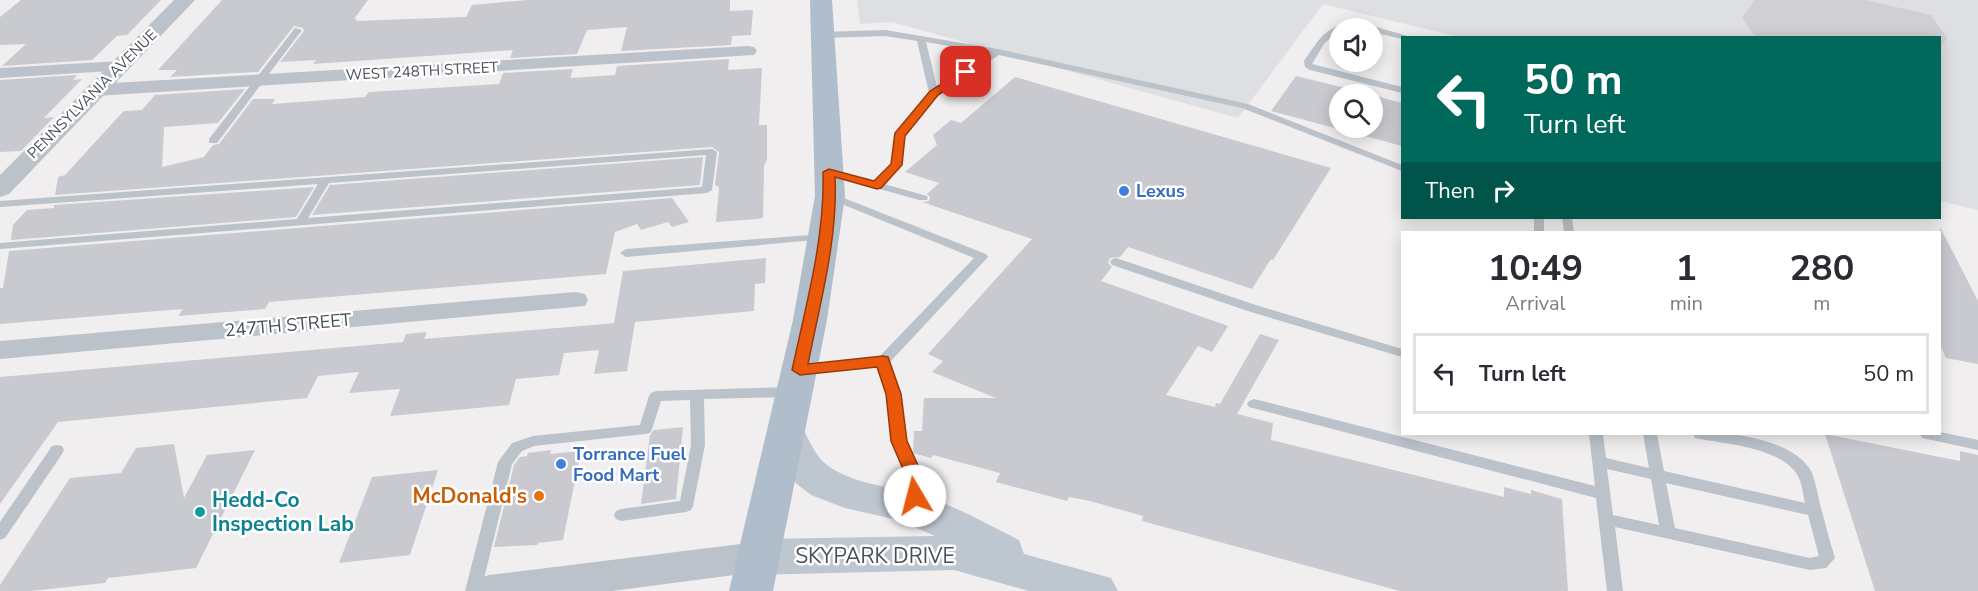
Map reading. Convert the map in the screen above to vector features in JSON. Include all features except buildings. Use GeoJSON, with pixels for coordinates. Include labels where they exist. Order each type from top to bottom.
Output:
{"type":"FeatureCollection","features":[{"type":"Feature","properties":{"kind":"main road"},"geometry":{"type":"LineString","coordinates":[[754,574],[787,432],[824,237],[830,184],[821,0]]}},
{"type":"Feature","properties":{"kind":"main road"},"geometry":{"type":"LineString","coordinates":[[787,432],[800,464],[816,479],[840,490],[912,509],[936,518],[1080,587]]}},
{"type":"Feature","properties":{"kind":"main road","name":"SKYPARK DRIVE"},"geometry":{"type":"LineString","coordinates":[[754,574],[954,553],[1080,587]]}},
{"type":"Feature","properties":{"kind":"street","name":"PENNSYLVANIA AVENUE"},"geometry":{"type":"LineString","coordinates":[[0,189],[9,171],[121,66],[185,0]]}},
{"type":"Feature","properties":{"kind":"street","name":"WEST 248TH STREET"},"geometry":{"type":"LineString","coordinates":[[95,90],[748,51]]}},
{"type":"Feature","properties":{"kind":"street"},"geometry":{"type":"LineString","coordinates":[[0,73],[121,66]]}},
{"type":"Feature","properties":{"kind":"street","name":"247TH STREET"},"geometry":{"type":"LineString","coordinates":[[0,350],[576,300]]}},
{"type":"Feature","properties":{"kind":"street"},"geometry":{"type":"LineString","coordinates":[[489,591],[754,574]]}},
{"type":"Feature","properties":{"kind":"lane"},"geometry":{"type":"LineString","coordinates":[[213,141],[298,30]]}},
{"type":"Feature","properties":{"kind":"lane"},"geometry":{"type":"LineString","coordinates":[[1383,32],[1401,36]]}},
{"type":"Feature","properties":{"kind":"lane"},"geometry":{"type":"LineString","coordinates":[[823,35],[885,33],[921,39],[998,52],[1245,106],[1401,168]]}},
{"type":"Feature","properties":{"kind":"lane"},"geometry":{"type":"LineString","coordinates":[[1329,33],[1308,62],[1308,65],[1313,68],[1329,72]]}},
{"type":"Feature","properties":{"kind":"lane"},"geometry":{"type":"LineString","coordinates":[[921,39],[934,93]]}},
{"type":"Feature","properties":{"kind":"lane"},"geometry":{"type":"LineString","coordinates":[[877,185],[896,165],[899,135],[934,93],[998,52]]}},
{"type":"Feature","properties":{"kind":"lane"},"geometry":{"type":"LineString","coordinates":[[1329,72],[1401,90]]}},
{"type":"Feature","properties":{"kind":"lane"},"geometry":{"type":"LineString","coordinates":[[0,204],[712,152],[707,190],[0,246]]}},
{"type":"Feature","properties":{"kind":"lane"},"geometry":{"type":"LineString","coordinates":[[300,223],[326,180]]}},
{"type":"Feature","properties":{"kind":"lane"},"geometry":{"type":"LineString","coordinates":[[830,184],[877,185],[923,198]]}},
{"type":"Feature","properties":{"kind":"lane"},"geometry":{"type":"LineString","coordinates":[[473,591],[505,462],[518,447],[533,441],[645,429],[656,396],[697,395],[797,381],[883,361],[982,257],[830,184]]}},
{"type":"Feature","properties":{"kind":"lane"},"geometry":{"type":"LineString","coordinates":[[626,253],[824,237]]}},
{"type":"Feature","properties":{"kind":"lane"},"geometry":{"type":"LineString","coordinates":[[1116,262],[1255,309],[1401,353]]}},
{"type":"Feature","properties":{"kind":"lane"},"geometry":{"type":"LineString","coordinates":[[883,361],[893,394],[899,441],[917,483],[912,509]]}},
{"type":"Feature","properties":{"kind":"lane"},"geometry":{"type":"LineString","coordinates":[[621,515],[686,506],[698,445],[697,395]]}},
{"type":"Feature","properties":{"kind":"lane"},"geometry":{"type":"LineString","coordinates":[[1254,404],[1603,494]]}},
{"type":"Feature","properties":{"kind":"lane"},"geometry":{"type":"LineString","coordinates":[[1596,435],[1615,591]]}},
{"type":"Feature","properties":{"kind":"lane"},"geometry":{"type":"LineString","coordinates":[[1650,435],[1668,533]]}},
{"type":"Feature","properties":{"kind":"lane"},"geometry":{"type":"LineString","coordinates":[[1606,519],[1810,564],[1821,563],[1827,558],[1827,550],[1805,474],[1790,457],[1775,450],[1705,435]]}},
{"type":"Feature","properties":{"kind":"lane"},"geometry":{"type":"LineString","coordinates":[[1932,435],[1978,444]]}},
{"type":"Feature","properties":{"kind":"lane"},"geometry":{"type":"LineString","coordinates":[[0,534],[57,450]]}},
{"type":"Feature","properties":{"kind":"lane"},"geometry":{"type":"LineString","coordinates":[[1600,462],[1816,511]]}},
{"type":"Feature","properties":{"kind":"shaded area"},"geometry":{"type":"Polygon","coordinates":[[[857,0],[1978,0],[1978,210],[1941,201],[1941,36],[1455,36],[1323,4],[1238,118],[892,22],[860,24],[857,0]]]}},
{"type":"Feature","properties":{"kind":"taxiway"},"geometry":{"type":"LineString","coordinates":[[1825,0],[1825,24]]}},
{"type":"Feature","properties":{"kind":"runway"},"geometry":{"type":"LineString","coordinates":[[1795,18],[1882,36]]}},
{"type":"Feature","properties":{"kind":"place","name":"Lexus"},"geometry":{"type":"Point","coordinates":[1124,191]}},
{"type":"Feature","properties":{"kind":"place","name":"Torrance Fuel Food Mart"},"geometry":{"type":"Point","coordinates":[561,464]}},
{"type":"Feature","properties":{"kind":"place","name":"McDonald's"},"geometry":{"type":"Point","coordinates":[539,496]}},
{"type":"Feature","properties":{"kind":"place","name":"Hedd-Co Inspection Lab"},"geometry":{"type":"Point","coordinates":[200,512]}},
{"type":"Feature","properties":{"kind":"route"},"geometry":{"type":"LineString","coordinates":[[915,496],[917,483],[899,441],[893,394],[883,361],[800,370],[820,266],[830,196],[829,172],[877,185],[896,165],[899,135],[934,93],[966,72]]}}]}
